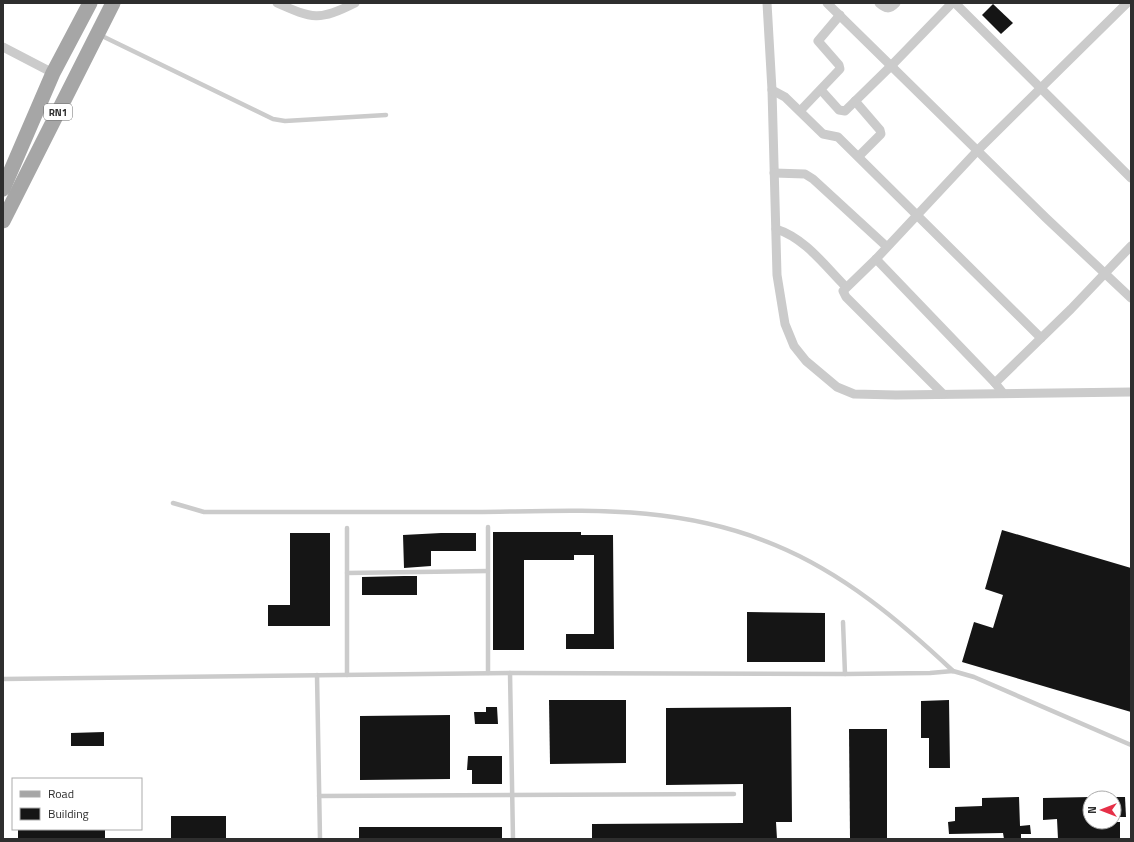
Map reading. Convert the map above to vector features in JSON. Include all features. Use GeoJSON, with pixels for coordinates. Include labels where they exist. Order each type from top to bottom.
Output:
{"type":"FeatureCollection","features":[{"type":"Feature","properties":{"kind":"main road","name":"RN1"},"geometry":{"type":"LineString","coordinates":[[3,189],[53,73],[90,3]]}},
{"type":"Feature","properties":{"kind":"main road","name":"RN1"},"geometry":{"type":"LineString","coordinates":[[3,221],[112,3]]}},
{"type":"Feature","properties":{"kind":"street"},"geometry":{"type":"LineString","coordinates":[[277,3],[305,16],[322,17],[355,3]]}},
{"type":"Feature","properties":{"kind":"street"},"geometry":{"type":"LineString","coordinates":[[767,3],[772,90],[777,275],[780,301],[785,324],[794,346],[806,361],[837,387],[854,394],[1131,392]]}},
{"type":"Feature","properties":{"kind":"street"},"geometry":{"type":"LineString","coordinates":[[827,3],[1104,274],[1131,298]]}},
{"type":"Feature","properties":{"kind":"street"},"geometry":{"type":"LineString","coordinates":[[879,3],[886,8],[890,8],[896,3]]}},
{"type":"Feature","properties":{"kind":"street"},"geometry":{"type":"LineString","coordinates":[[821,90],[842,112],[892,65],[952,3]]}},
{"type":"Feature","properties":{"kind":"street"},"geometry":{"type":"LineString","coordinates":[[955,3],[1131,178]]}},
{"type":"Feature","properties":{"kind":"street"},"geometry":{"type":"LineString","coordinates":[[944,394],[846,298],[843,293],[846,287],[876,259],[886,246],[978,150],[1041,90],[1128,3]]}},
{"type":"Feature","properties":{"kind":"street"},"geometry":{"type":"LineString","coordinates":[[800,110],[840,69],[839,65],[818,41],[840,16]]}},
{"type":"Feature","properties":{"kind":"street"},"geometry":{"type":"LineString","coordinates":[[3,47],[53,73]]}},
{"type":"Feature","properties":{"kind":"street"},"geometry":{"type":"LineString","coordinates":[[772,90],[785,97],[823,134],[838,137],[859,156],[1041,338]]}},
{"type":"Feature","properties":{"kind":"street"},"geometry":{"type":"LineString","coordinates":[[855,101],[877,125],[881,134],[859,156]]}},
{"type":"Feature","properties":{"kind":"street"},"geometry":{"type":"LineString","coordinates":[[774,173],[805,174],[813,179],[886,246]]}},
{"type":"Feature","properties":{"kind":"street"},"geometry":{"type":"LineString","coordinates":[[776,229],[788,232],[798,239],[846,287]]}},
{"type":"Feature","properties":{"kind":"street"},"geometry":{"type":"LineString","coordinates":[[995,383],[1131,246]]}},
{"type":"Feature","properties":{"kind":"street"},"geometry":{"type":"LineString","coordinates":[[876,259],[1003,393]]}},
{"type":"Feature","properties":{"kind":"lane"},"geometry":{"type":"LineString","coordinates":[[97,34],[116,41],[273,119],[285,121],[386,115]]}},
{"type":"Feature","properties":{"kind":"lane"},"geometry":{"type":"LineString","coordinates":[[173,503],[204,512],[627,511],[698,520],[774,544],[812,562],[845,581],[926,646],[953,671]]}},
{"type":"Feature","properties":{"kind":"lane"},"geometry":{"type":"LineString","coordinates":[[488,527],[488,673]]}},
{"type":"Feature","properties":{"kind":"lane"},"geometry":{"type":"LineString","coordinates":[[347,528],[347,675]]}},
{"type":"Feature","properties":{"kind":"lane"},"geometry":{"type":"LineString","coordinates":[[347,573],[488,572]]}},
{"type":"Feature","properties":{"kind":"lane"},"geometry":{"type":"LineString","coordinates":[[843,622],[845,674]]}},
{"type":"Feature","properties":{"kind":"lane"},"geometry":{"type":"LineString","coordinates":[[3,679],[488,673],[845,674],[930,673],[953,671],[974,677],[1131,745]]}},
{"type":"Feature","properties":{"kind":"lane"},"geometry":{"type":"LineString","coordinates":[[510,673],[513,839]]}},
{"type":"Feature","properties":{"kind":"lane"},"geometry":{"type":"LineString","coordinates":[[317,675],[320,839]]}},
{"type":"Feature","properties":{"kind":"lane"},"geometry":{"type":"LineString","coordinates":[[319,796],[734,794]]}},
{"type":"Feature","properties":{"kind":"building"},"geometry":{"type":"Polygon","coordinates":[[[993,4],[1013,23],[1001,34],[982,15],[993,4]]]}},
{"type":"Feature","properties":{"kind":"building"},"geometry":{"type":"Polygon","coordinates":[[[1002,530],[1131,568],[1131,712],[962,662],[974,622],[993,628],[1003,595],[985,589],[1002,530]]]}},
{"type":"Feature","properties":{"kind":"building"},"geometry":{"type":"Polygon","coordinates":[[[493,532],[581,532],[581,535],[613,535],[614,649],[566,649],[566,634],[594,634],[594,555],[574,555],[574,560],[524,560],[524,650],[493,650],[493,532]]]}},
{"type":"Feature","properties":{"kind":"building"},"geometry":{"type":"Polygon","coordinates":[[[290,533],[330,533],[330,626],[268,626],[268,605],[290,605],[290,533]]]}},
{"type":"Feature","properties":{"kind":"building"},"geometry":{"type":"Polygon","coordinates":[[[476,533],[476,551],[431,551],[431,566],[404,568],[403,535],[476,533]]]}},
{"type":"Feature","properties":{"kind":"building"},"geometry":{"type":"Polygon","coordinates":[[[417,576],[417,595],[362,595],[362,577],[417,576]]]}},
{"type":"Feature","properties":{"kind":"building"},"geometry":{"type":"Polygon","coordinates":[[[747,612],[825,613],[825,662],[747,662],[747,612]]]}},
{"type":"Feature","properties":{"kind":"building"},"geometry":{"type":"Polygon","coordinates":[[[549,700],[626,700],[626,763],[550,764],[549,700]]]}},
{"type":"Feature","properties":{"kind":"building"},"geometry":{"type":"Polygon","coordinates":[[[949,700],[950,768],[929,768],[929,738],[921,738],[921,701],[949,700]]]}},
{"type":"Feature","properties":{"kind":"building"},"geometry":{"type":"Polygon","coordinates":[[[486,707],[497,707],[498,724],[475,724],[474,712],[486,712],[486,707]]]}},
{"type":"Feature","properties":{"kind":"building"},"geometry":{"type":"Polygon","coordinates":[[[791,707],[792,822],[776,822],[777,839],[592,839],[592,824],[743,823],[743,784],[666,785],[666,708],[791,707]]]}},
{"type":"Feature","properties":{"kind":"building"},"geometry":{"type":"Polygon","coordinates":[[[450,715],[450,779],[360,780],[360,716],[450,715]]]}},
{"type":"Feature","properties":{"kind":"building"},"geometry":{"type":"Polygon","coordinates":[[[849,729],[887,729],[887,839],[850,839],[849,729]]]}},
{"type":"Feature","properties":{"kind":"building"},"geometry":{"type":"Polygon","coordinates":[[[104,732],[104,746],[71,746],[71,733],[104,732]]]}},
{"type":"Feature","properties":{"kind":"building"},"geometry":{"type":"Polygon","coordinates":[[[468,756],[502,756],[502,784],[472,784],[472,770],[467,770],[468,756]]]}},
{"type":"Feature","properties":{"kind":"building"},"geometry":{"type":"Polygon","coordinates":[[[1019,797],[1020,826],[1030,825],[1031,834],[1021,834],[1021,839],[1004,839],[1003,833],[949,834],[948,822],[955,821],[955,807],[982,806],[982,798],[1019,797]]]}},
{"type":"Feature","properties":{"kind":"building"},"geometry":{"type":"Polygon","coordinates":[[[1082,797],[1082,830],[1120,830],[1120,839],[1058,839],[1057,819],[1043,820],[1043,798],[1082,797]]]}},
{"type":"Feature","properties":{"kind":"building"},"geometry":{"type":"Polygon","coordinates":[[[1122,797],[1125,797],[1126,817],[1122,817],[1122,797]]]}},
{"type":"Feature","properties":{"kind":"building"},"geometry":{"type":"Polygon","coordinates":[[[171,816],[226,816],[226,839],[171,839],[171,816]]]}},
{"type":"Feature","properties":{"kind":"building"},"geometry":{"type":"Polygon","coordinates":[[[359,827],[502,827],[502,839],[359,839],[359,827]]]}},
{"type":"Feature","properties":{"kind":"building"},"geometry":{"type":"Polygon","coordinates":[[[18,830],[105,830],[105,839],[18,839],[18,830]]]}}]}
